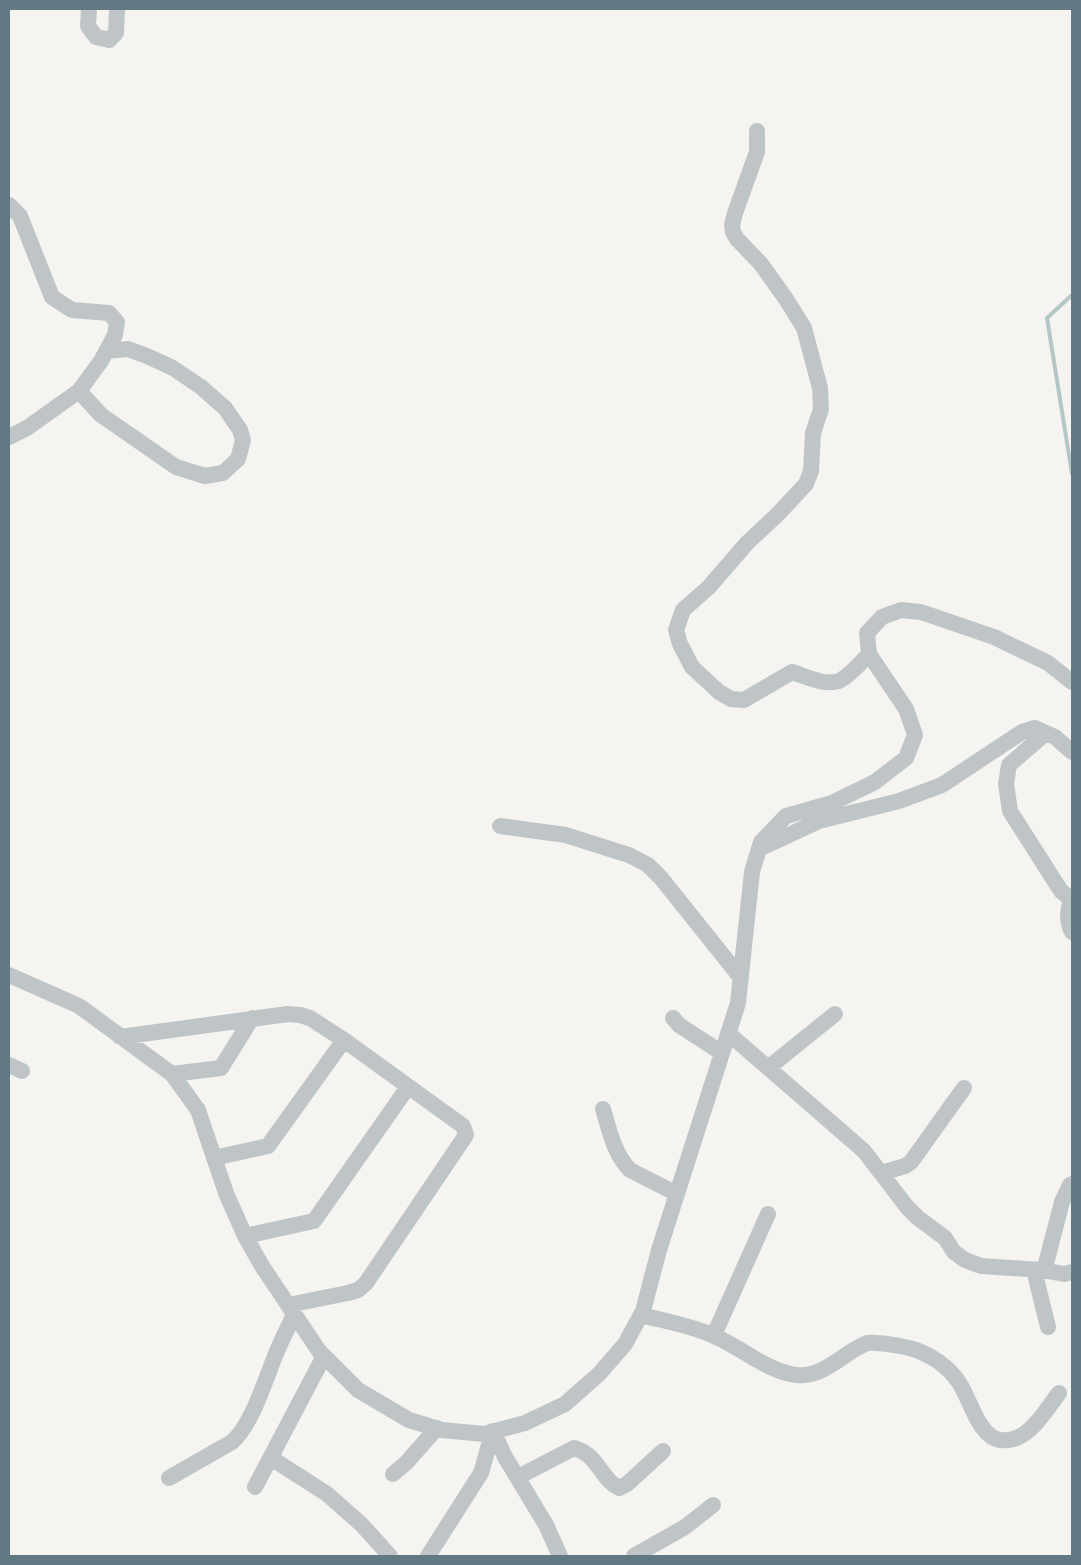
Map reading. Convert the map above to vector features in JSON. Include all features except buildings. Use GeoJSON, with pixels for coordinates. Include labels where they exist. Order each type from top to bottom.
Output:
{"type":"FeatureCollection","features":[{"type":"Feature","properties":{"kind":"street"},"geometry":{"type":"LineString","coordinates":[[89,9],[88,26],[96,37],[109,40],[116,33],[117,9]]}},
{"type":"Feature","properties":{"kind":"street"},"geometry":{"type":"LineString","coordinates":[[757,131],[757,152],[735,213],[732,226],[733,232],[737,239],[761,264],[804,328],[820,388],[821,410],[813,433],[811,471],[806,484],[748,543],[709,587],[683,610],[676,630],[680,644],[692,667],[719,692],[731,699],[744,700],[792,672],[821,681],[839,681],[869,654]]}},
{"type":"Feature","properties":{"kind":"street"},"geometry":{"type":"LineString","coordinates":[[9,205],[20,216],[52,297],[72,310],[109,313],[117,322],[116,335],[79,391],[27,428],[9,437]]}},
{"type":"Feature","properties":{"kind":"street"},"geometry":{"type":"LineString","coordinates":[[79,391],[102,415],[176,467],[205,476],[223,473],[238,459],[243,440],[240,430],[225,408],[201,387],[173,368],[147,356],[128,349],[106,351]]}},
{"type":"Feature","properties":{"kind":"street"},"geometry":{"type":"LineString","coordinates":[[9,975],[79,1006],[172,1074],[198,1110],[226,1193],[245,1236],[262,1266],[324,1356],[358,1390],[409,1420],[437,1428],[484,1434],[525,1423],[565,1404],[599,1374],[625,1344],[642,1315],[659,1250],[738,1003],[752,872],[761,842],[786,816],[832,803],[875,782],[906,758],[915,735],[906,709],[869,654],[866,633],[882,617],[901,610],[921,612],[994,637],[1048,663],[1072,682]]}},
{"type":"Feature","properties":{"kind":"street"},"geometry":{"type":"LineString","coordinates":[[759,848],[819,821],[899,801],[942,785],[1022,732],[1035,728],[1055,737],[1072,752]]}},
{"type":"Feature","properties":{"kind":"street"},"geometry":{"type":"LineString","coordinates":[[1046,733],[1009,765],[1006,784],[1010,811],[1061,891],[1071,899],[1067,913],[1072,932]]}},
{"type":"Feature","properties":{"kind":"street"},"geometry":{"type":"LineString","coordinates":[[500,826],[566,835],[629,855],[648,865],[661,878],[741,978]]}},
{"type":"Feature","properties":{"kind":"street"},"geometry":{"type":"LineString","coordinates":[[120,1037],[252,1018],[300,1014],[310,1018],[344,1040],[463,1126],[466,1134],[462,1141],[366,1283],[358,1290],[291,1310]]}},
{"type":"Feature","properties":{"kind":"street"},"geometry":{"type":"LineString","coordinates":[[768,1068],[835,1014]]}},
{"type":"Feature","properties":{"kind":"street"},"geometry":{"type":"LineString","coordinates":[[172,1074],[220,1068],[252,1018]]}},
{"type":"Feature","properties":{"kind":"street"},"geometry":{"type":"LineString","coordinates":[[673,1018],[678,1025],[722,1053]]}},
{"type":"Feature","properties":{"kind":"street"},"geometry":{"type":"LineString","coordinates":[[728,1033],[864,1150],[907,1207],[918,1218],[945,1238],[954,1252],[965,1260],[981,1266],[1039,1270],[1064,1274],[1072,1272]]}},
{"type":"Feature","properties":{"kind":"street"},"geometry":{"type":"LineString","coordinates":[[214,1158],[268,1146],[344,1040]]}},
{"type":"Feature","properties":{"kind":"street"},"geometry":{"type":"LineString","coordinates":[[245,1236],[314,1221],[408,1087]]}},
{"type":"Feature","properties":{"kind":"street"},"geometry":{"type":"LineString","coordinates":[[881,1173],[905,1166],[911,1162],[964,1088]]}},
{"type":"Feature","properties":{"kind":"street"},"geometry":{"type":"LineString","coordinates":[[603,1109],[613,1142],[625,1165],[630,1170],[677,1194]]}},
{"type":"Feature","properties":{"kind":"street"},"geometry":{"type":"LineString","coordinates":[[1048,1327],[1039,1270],[1062,1202],[1072,1184]]}},
{"type":"Feature","properties":{"kind":"street"},"geometry":{"type":"LineString","coordinates":[[714,1335],[768,1214]]}},
{"type":"Feature","properties":{"kind":"street"},"geometry":{"type":"LineString","coordinates":[[169,1478],[232,1442],[239,1435],[263,1389],[291,1310]]}},
{"type":"Feature","properties":{"kind":"street"},"geometry":{"type":"LineString","coordinates":[[642,1315],[714,1335],[780,1371],[796,1375],[809,1375],[825,1369],[866,1343],[913,1349],[927,1354],[942,1365],[958,1381],[982,1428],[992,1438],[1002,1441],[1017,1438],[1029,1431],[1060,1393]]}},
{"type":"Feature","properties":{"kind":"street"},"geometry":{"type":"LineString","coordinates":[[254,1487],[324,1356]]}},
{"type":"Feature","properties":{"kind":"street"},"geometry":{"type":"LineString","coordinates":[[393,1474],[406,1463],[437,1428]]}},
{"type":"Feature","properties":{"kind":"street"},"geometry":{"type":"LineString","coordinates":[[493,1431],[505,1457],[546,1525],[560,1556]]}},
{"type":"Feature","properties":{"kind":"street"},"geometry":{"type":"LineString","coordinates":[[428,1556],[481,1473],[493,1431]]}},
{"type":"Feature","properties":{"kind":"street"},"geometry":{"type":"LineString","coordinates":[[518,1476],[574,1448],[587,1454],[599,1465],[612,1484],[618,1488],[627,1484],[663,1451]]}},
{"type":"Feature","properties":{"kind":"street"},"geometry":{"type":"LineString","coordinates":[[271,1458],[327,1494],[361,1524],[390,1556]]}},
{"type":"Feature","properties":{"kind":"street"},"geometry":{"type":"LineString","coordinates":[[634,1556],[684,1527],[713,1505]]}},
{"type":"Feature","properties":{"kind":"waterway"},"geometry":{"type":"LineString","coordinates":[[1072,295],[1047,318],[1072,474]]}}]}
